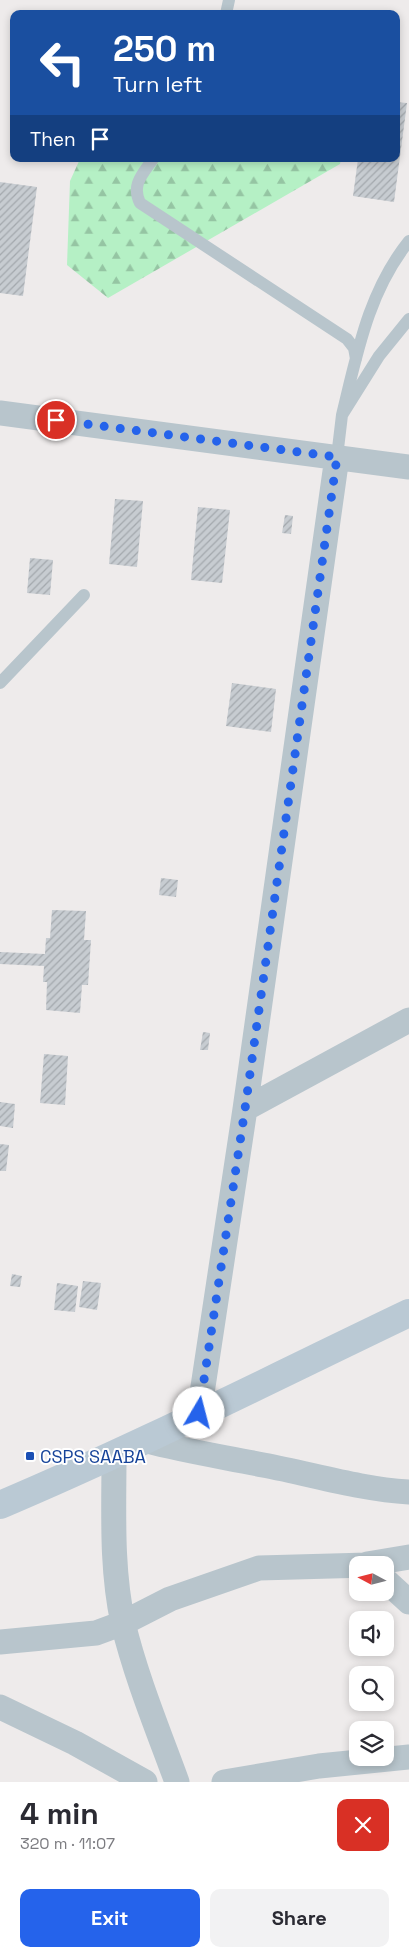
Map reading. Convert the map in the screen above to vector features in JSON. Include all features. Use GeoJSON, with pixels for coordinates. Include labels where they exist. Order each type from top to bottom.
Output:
{"type":"FeatureCollection","features":[{"type":"Feature","properties":{"kind":"street"},"geometry":{"type":"LineString","coordinates":[[0,413],[409,467]]}},
{"type":"Feature","properties":{"kind":"street"},"geometry":{"type":"LineString","coordinates":[[199,1413],[245,1109],[337,457]]}},
{"type":"Feature","properties":{"kind":"street"},"geometry":{"type":"LineString","coordinates":[[245,1109],[409,1020]]}},
{"type":"Feature","properties":{"kind":"street"},"geometry":{"type":"LineString","coordinates":[[0,1506],[147,1441],[199,1413],[409,1313]]}},
{"type":"Feature","properties":{"kind":"street"},"geometry":{"type":"LineString","coordinates":[[147,1441],[190,1453],[263,1464],[381,1490],[409,1492]]}},
{"type":"Feature","properties":{"kind":"street"},"geometry":{"type":"LineString","coordinates":[[114,1456],[113,1539],[123,1623],[146,1699],[178,1782]]}},
{"type":"Feature","properties":{"kind":"street"},"geometry":{"type":"LineString","coordinates":[[394,1560],[409,1557]]}},
{"type":"Feature","properties":{"kind":"street"},"geometry":{"type":"LineString","coordinates":[[0,1642],[96,1633],[123,1623],[170,1599],[259,1568],[349,1565]]}},
{"type":"Feature","properties":{"kind":"street"},"geometry":{"type":"LineString","coordinates":[[394,1588],[409,1602]]}},
{"type":"Feature","properties":{"kind":"street"},"geometry":{"type":"LineString","coordinates":[[0,1707],[75,1743],[145,1782]]}},
{"type":"Feature","properties":{"kind":"street"},"geometry":{"type":"LineString","coordinates":[[224,1782],[319,1766],[409,1757]]}},
{"type":"Feature","properties":{"kind":"lane"},"geometry":{"type":"LineString","coordinates":[[151,162],[136,184],[136,194],[140,203],[347,340],[354,348],[356,358]]}},
{"type":"Feature","properties":{"kind":"lane"},"geometry":{"type":"LineString","coordinates":[[337,457],[342,415],[365,323],[384,277],[409,241]]}},
{"type":"Feature","properties":{"kind":"lane"},"geometry":{"type":"LineString","coordinates":[[342,415],[379,356],[409,319]]}},
{"type":"Feature","properties":{"kind":"lane"},"geometry":{"type":"LineString","coordinates":[[0,683],[84,595]]}},
{"type":"Feature","properties":{"kind":"green space"},"geometry":{"type":"Polygon","coordinates":[[[79,162],[340,162],[340,164],[108,298],[67,265],[70,181],[79,162]]]}},
{"type":"Feature","properties":{"kind":"building"},"geometry":{"type":"Polygon","coordinates":[[[400,102],[407,103],[400,156],[400,102]]]}},
{"type":"Feature","properties":{"kind":"building"},"geometry":{"type":"Polygon","coordinates":[[[358,162],[399,162],[394,202],[353,196],[358,162]]]}},
{"type":"Feature","properties":{"kind":"building"},"geometry":{"type":"Polygon","coordinates":[[[0,182],[37,187],[23,296],[0,293],[0,182]]]}},
{"type":"Feature","properties":{"kind":"building"},"geometry":{"type":"Polygon","coordinates":[[[115,499],[143,501],[137,567],[109,564],[115,499]]]}},
{"type":"Feature","properties":{"kind":"building"},"geometry":{"type":"Polygon","coordinates":[[[198,507],[230,510],[222,583],[191,580],[198,507]]]}},
{"type":"Feature","properties":{"kind":"building"},"geometry":{"type":"Polygon","coordinates":[[[285,515],[293,516],[291,534],[282,533],[285,515]]]}},
{"type":"Feature","properties":{"kind":"building"},"geometry":{"type":"Polygon","coordinates":[[[30,558],[53,560],[50,595],[27,593],[30,558]]]}},
{"type":"Feature","properties":{"kind":"building"},"geometry":{"type":"Polygon","coordinates":[[[232,683],[276,689],[271,732],[226,726],[232,683]]]}},
{"type":"Feature","properties":{"kind":"building"},"geometry":{"type":"Polygon","coordinates":[[[161,878],[178,880],[176,897],[159,895],[161,878]]]}},
{"type":"Feature","properties":{"kind":"building"},"geometry":{"type":"Polygon","coordinates":[[[52,910],[86,911],[84,940],[91,940],[88,985],[82,985],[80,1013],[46,1010],[47,982],[43,982],[44,966],[0,964],[0,952],[45,954],[46,938],[50,938],[52,910]]]}},
{"type":"Feature","properties":{"kind":"building"},"geometry":{"type":"Polygon","coordinates":[[[203,1032],[210,1033],[208,1050],[200,1050],[203,1032]]]}},
{"type":"Feature","properties":{"kind":"building"},"geometry":{"type":"Polygon","coordinates":[[[44,1054],[68,1056],[65,1105],[40,1103],[44,1054]]]}},
{"type":"Feature","properties":{"kind":"building"},"geometry":{"type":"Polygon","coordinates":[[[0,1102],[15,1104],[13,1128],[0,1126],[0,1102]]]}},
{"type":"Feature","properties":{"kind":"building"},"geometry":{"type":"Polygon","coordinates":[[[0,1144],[9,1145],[6,1171],[0,1171],[0,1144]]]}},
{"type":"Feature","properties":{"kind":"building"},"geometry":{"type":"Polygon","coordinates":[[[12,1274],[22,1276],[20,1287],[10,1286],[12,1274]]]}},
{"type":"Feature","properties":{"kind":"building"},"geometry":{"type":"Polygon","coordinates":[[[83,1281],[101,1283],[97,1310],[79,1307],[83,1281]]]}},
{"type":"Feature","properties":{"kind":"building"},"geometry":{"type":"Polygon","coordinates":[[[57,1283],[78,1286],[75,1312],[54,1310],[57,1283]]]}},
{"type":"Feature","properties":{"kind":"place","name":"CSPS SAABA"},"geometry":{"type":"Point","coordinates":[30,1456]}},
{"type":"Feature","properties":{"kind":"route"},"geometry":{"type":"LineString","coordinates":[[56,420],[337,457],[245,1109],[199,1413]]}}]}
